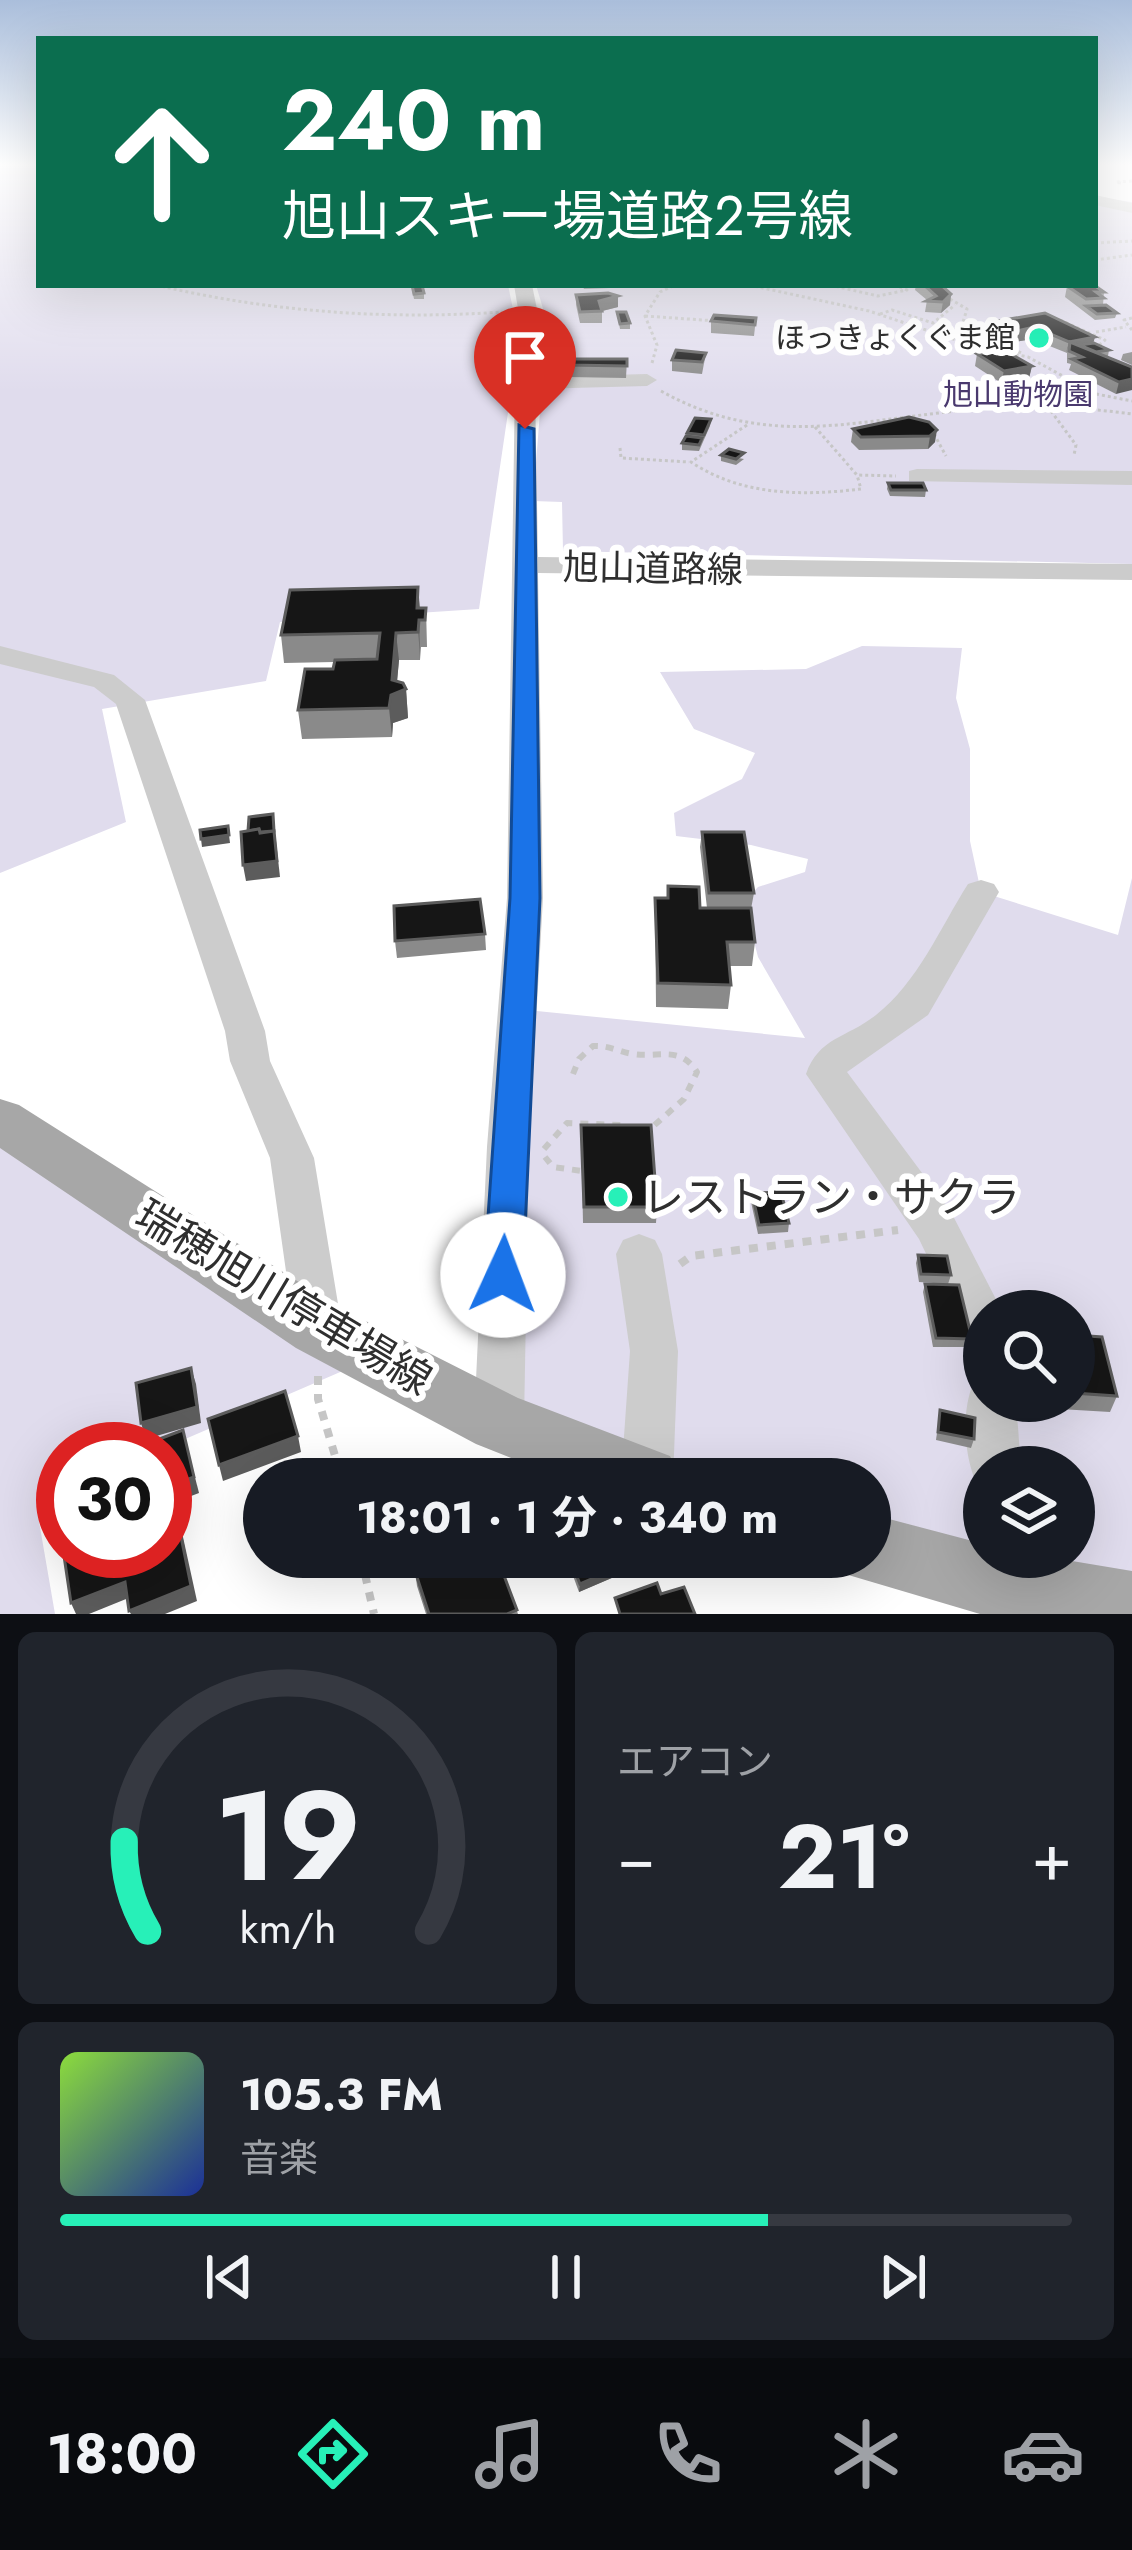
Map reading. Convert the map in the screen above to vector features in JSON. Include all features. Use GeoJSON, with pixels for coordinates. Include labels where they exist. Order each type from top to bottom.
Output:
{"type":"FeatureCollection","features":[{"type":"Feature","properties":{"kind":"main road","name":"瑞穂旭川停車場線"},"geometry":{"type":"LineString","coordinates":[[0,1120],[318,1328],[499,1422],[592,1458]]}},
{"type":"Feature","properties":{"kind":"main road"},"geometry":{"type":"LineString","coordinates":[[891,1552],[963,1564]]}},
{"type":"Feature","properties":{"kind":"main road"},"geometry":{"type":"LineString","coordinates":[[1028,1578],[1132,1607]]}},
{"type":"Feature","properties":{"kind":"street"},"geometry":{"type":"LineString","coordinates":[[526,292],[533,338],[525,383],[526,566]]}},
{"type":"Feature","properties":{"kind":"street"},"geometry":{"type":"LineString","coordinates":[[525,383],[647,380]]}},
{"type":"Feature","properties":{"kind":"street"},"geometry":{"type":"LineString","coordinates":[[916,476],[1132,478]]}},
{"type":"Feature","properties":{"kind":"street","name":"旭山道路線"},"geometry":{"type":"LineString","coordinates":[[499,1422],[508,1147],[525,898],[526,566],[1132,572]]}},
{"type":"Feature","properties":{"kind":"street"},"geometry":{"type":"LineString","coordinates":[[0,655],[104,681],[130,700],[245,1030],[250,1061],[292,1158],[318,1328]]}},
{"type":"Feature","properties":{"kind":"street"},"geometry":{"type":"LineString","coordinates":[[967,1290],[935,1226],[826,1074],[831,1060],[884,1030],[914,1005],[981,892]]}},
{"type":"Feature","properties":{"kind":"street"},"geometry":{"type":"LineString","coordinates":[[639,1254],[654,1351],[648,1458]]}},
{"type":"Feature","properties":{"kind":"path"},"geometry":{"type":"LineString","coordinates":[[1098,243],[1132,242]]}},
{"type":"Feature","properties":{"kind":"path"},"geometry":{"type":"LineString","coordinates":[[1098,260],[1132,255]]}},
{"type":"Feature","properties":{"kind":"path"},"geometry":{"type":"LineString","coordinates":[[172,288],[250,303],[379,313],[516,311],[526,292]]}},
{"type":"Feature","properties":{"kind":"path"},"geometry":{"type":"LineString","coordinates":[[645,316],[660,292],[669,288]]}},
{"type":"Feature","properties":{"kind":"path"},"geometry":{"type":"LineString","coordinates":[[771,288],[1028,357]]}},
{"type":"Feature","properties":{"kind":"path"},"geometry":{"type":"LineString","coordinates":[[843,288],[878,296],[907,290],[902,288]]}},
{"type":"Feature","properties":{"kind":"path"},"geometry":{"type":"LineString","coordinates":[[945,296],[967,309],[963,322],[972,328],[1096,394],[1132,401]]}},
{"type":"Feature","properties":{"kind":"path"},"geometry":{"type":"LineString","coordinates":[[880,314],[892,310],[934,323],[955,305]]}},
{"type":"Feature","properties":{"kind":"path"},"geometry":{"type":"LineString","coordinates":[[645,316],[734,322]]}},
{"type":"Feature","properties":{"kind":"path"},"geometry":{"type":"LineString","coordinates":[[645,316],[657,345],[647,380],[691,412],[747,425],[815,427],[994,408],[1132,413]]}},
{"type":"Feature","properties":{"kind":"path"},"geometry":{"type":"LineString","coordinates":[[1092,332],[1129,329],[1124,320],[1132,318]]}},
{"type":"Feature","properties":{"kind":"path"},"geometry":{"type":"LineString","coordinates":[[1052,319],[1105,340],[1093,348]]}},
{"type":"Feature","properties":{"kind":"path"},"geometry":{"type":"LineString","coordinates":[[972,328],[1010,321]]}},
{"type":"Feature","properties":{"kind":"path"},"geometry":{"type":"LineString","coordinates":[[1048,409],[1060,418],[1076,446],[1077,453],[1065,460],[1075,477]]}},
{"type":"Feature","properties":{"kind":"path"},"geometry":{"type":"LineString","coordinates":[[620,448],[621,458],[634,461],[691,462],[747,425]]}},
{"type":"Feature","properties":{"kind":"path"},"geometry":{"type":"LineString","coordinates":[[691,462],[707,476],[782,491],[861,489],[857,475]]}},
{"type":"Feature","properties":{"kind":"path"},"geometry":{"type":"LineString","coordinates":[[573,1074],[579,1059],[593,1046],[634,1054],[677,1053],[689,1059],[697,1072],[690,1092],[656,1128],[637,1131]]}},
{"type":"Feature","properties":{"kind":"path"},"geometry":{"type":"LineString","coordinates":[[539,1151],[567,1123],[626,1127]]}},
{"type":"Feature","properties":{"kind":"path"},"geometry":{"type":"LineString","coordinates":[[647,1306],[668,1274],[691,1256],[935,1226]]}},
{"type":"Feature","properties":{"kind":"path"},"geometry":{"type":"LineString","coordinates":[[318,1328],[318,1400],[336,1458]]}},
{"type":"Feature","properties":{"kind":"path"},"geometry":{"type":"LineString","coordinates":[[366,1578],[374,1614]]}},
{"type":"Feature","properties":{"kind":"green space"},"geometry":{"type":"Polygon","coordinates":[[[0,241],[36,241],[36,288],[509,288],[519,338],[479,609],[280,622],[266,681],[102,709],[126,822],[0,873],[0,241]]]}},
{"type":"Feature","properties":{"kind":"green space","name":"旭山動物園"},"geometry":{"type":"Polygon","coordinates":[[[1098,241],[1132,241],[1132,564],[563,551],[562,502],[533,501],[547,322],[537,288],[1098,288],[1098,241]]]}},
{"type":"Feature","properties":{"kind":"green space"},"geometry":{"type":"Polygon","coordinates":[[[862,646],[962,648],[956,698],[970,749],[970,841],[981,892],[1118,935],[1132,878],[1132,1607],[1001,1578],[1095,1578],[1095,1446],[963,1446],[963,1570],[891,1554],[891,1458],[591,1458],[499,1422],[517,1009],[805,1038],[758,957],[744,902],[758,887],[805,872],[808,859],[751,845],[676,836],[674,813],[742,779],[755,753],[694,729],[660,672],[806,669],[862,646]]]}},
{"type":"Feature","properties":{"kind":"green space"},"geometry":{"type":"Polygon","coordinates":[[[0,1120],[375,1357],[192,1436],[192,1422],[36,1422],[36,1578],[49,1578],[55,1614],[0,1614],[0,1120]]]}},
{"type":"Feature","properties":{"kind":"building"},"geometry":{"type":"Polygon","coordinates":[[[927,288],[944,288],[951,294],[943,302],[926,301],[936,296],[927,288]]]}},
{"type":"Feature","properties":{"kind":"building"},"geometry":{"type":"Polygon","coordinates":[[[1070,288],[1104,292],[1096,292],[1104,298],[1086,299],[1070,288]]]}},
{"type":"Feature","properties":{"kind":"building"},"geometry":{"type":"Polygon","coordinates":[[[576,295],[618,296],[599,301],[602,311],[580,312],[576,295]]]}},
{"type":"Feature","properties":{"kind":"building"},"geometry":{"type":"Polygon","coordinates":[[[1106,305],[1117,313],[1097,314],[1086,306],[1106,305]]]}},
{"type":"Feature","properties":{"kind":"building"},"geometry":{"type":"Polygon","coordinates":[[[617,312],[626,312],[630,323],[620,324],[617,312]]]}},
{"type":"Feature","properties":{"kind":"building"},"geometry":{"type":"Polygon","coordinates":[[[1045,313],[1095,337],[1069,342],[1034,327],[1017,331],[998,321],[1045,313]]]}},
{"type":"Feature","properties":{"kind":"building"},"geometry":{"type":"Polygon","coordinates":[[[714,315],[756,318],[755,325],[711,321],[714,315]]]}},
{"type":"Feature","properties":{"kind":"building"},"geometry":{"type":"Polygon","coordinates":[[[1070,342],[1132,367],[1132,379],[1119,382],[1072,359],[1082,357],[1069,351],[1070,342]]]}},
{"type":"Feature","properties":{"kind":"building"},"geometry":{"type":"Polygon","coordinates":[[[1094,343],[1109,350],[1096,352],[1079,345],[1094,343]]]}},
{"type":"Feature","properties":{"kind":"building"},"geometry":{"type":"Polygon","coordinates":[[[676,350],[706,353],[702,362],[672,360],[676,350]]]}},
{"type":"Feature","properties":{"kind":"building"},"geometry":{"type":"Polygon","coordinates":[[[1004,350],[1032,366],[1004,371],[977,354],[1004,350]]]}},
{"type":"Feature","properties":{"kind":"building"},"geometry":{"type":"Polygon","coordinates":[[[569,359],[627,359],[627,366],[568,365],[569,359]]]}},
{"type":"Feature","properties":{"kind":"building"},"geometry":{"type":"Polygon","coordinates":[[[909,417],[929,422],[937,430],[930,436],[861,437],[853,429],[909,417]]]}},
{"type":"Feature","properties":{"kind":"building"},"geometry":{"type":"Polygon","coordinates":[[[695,418],[711,419],[704,435],[687,433],[695,418]]]}},
{"type":"Feature","properties":{"kind":"building"},"geometry":{"type":"Polygon","coordinates":[[[686,436],[702,438],[699,445],[682,443],[686,436]]]}},
{"type":"Feature","properties":{"kind":"building"},"geometry":{"type":"Polygon","coordinates":[[[729,449],[744,453],[736,459],[721,455],[729,449]]]}},
{"type":"Feature","properties":{"kind":"building"},"geometry":{"type":"Polygon","coordinates":[[[888,483],[923,483],[926,490],[891,490],[888,483]]]}},
{"type":"Feature","properties":{"kind":"building"},"geometry":{"type":"Polygon","coordinates":[[[418,587],[417,608],[426,608],[425,620],[419,620],[418,632],[396,633],[392,680],[406,689],[391,695],[389,708],[298,710],[305,669],[333,669],[335,660],[377,659],[380,633],[281,635],[290,590],[418,587]]]}},
{"type":"Feature","properties":{"kind":"building"},"geometry":{"type":"Polygon","coordinates":[[[273,814],[274,831],[248,831],[249,817],[273,814]]]}},
{"type":"Feature","properties":{"kind":"building"},"geometry":{"type":"Polygon","coordinates":[[[228,826],[229,835],[201,839],[200,830],[228,826]]]}},
{"type":"Feature","properties":{"kind":"building"},"geometry":{"type":"Polygon","coordinates":[[[259,829],[260,833],[274,831],[277,861],[243,865],[241,832],[259,829]]]}},
{"type":"Feature","properties":{"kind":"building"},"geometry":{"type":"Polygon","coordinates":[[[702,832],[744,832],[754,893],[709,893],[702,832]]]}},
{"type":"Feature","properties":{"kind":"building"},"geometry":{"type":"Polygon","coordinates":[[[668,886],[699,887],[700,908],[751,908],[755,942],[727,942],[731,985],[658,983],[655,898],[668,898],[668,886]]]}},
{"type":"Feature","properties":{"kind":"building"},"geometry":{"type":"Polygon","coordinates":[[[480,899],[485,934],[395,941],[394,906],[480,899]]]}},
{"type":"Feature","properties":{"kind":"building","name":"レストラン・サクラ"},"geometry":{"type":"Polygon","coordinates":[[[581,1125],[651,1125],[657,1207],[584,1207],[581,1125]]]}},
{"type":"Feature","properties":{"kind":"building"},"geometry":{"type":"Polygon","coordinates":[[[781,1192],[789,1223],[759,1225],[752,1193],[781,1192]]]}},
{"type":"Feature","properties":{"kind":"building"},"geometry":{"type":"Polygon","coordinates":[[[918,1255],[947,1256],[951,1275],[921,1274],[918,1255]]]}},
{"type":"Feature","properties":{"kind":"building"},"geometry":{"type":"Polygon","coordinates":[[[925,1284],[959,1285],[963,1339],[936,1338],[925,1284]]]}},
{"type":"Feature","properties":{"kind":"building"},"geometry":{"type":"Polygon","coordinates":[[[1095,1336],[1102,1337],[1117,1396],[1095,1394],[1095,1336]]]}},
{"type":"Feature","properties":{"kind":"building"},"geometry":{"type":"Polygon","coordinates":[[[191,1368],[197,1407],[141,1422],[136,1383],[191,1368]]]}},
{"type":"Feature","properties":{"kind":"building"},"geometry":{"type":"Polygon","coordinates":[[[285,1391],[298,1436],[219,1465],[208,1419],[285,1391]]]}},
{"type":"Feature","properties":{"kind":"building"},"geometry":{"type":"Polygon","coordinates":[[[940,1410],[963,1415],[963,1422],[975,1422],[974,1439],[938,1432],[940,1410]]]}},
{"type":"Feature","properties":{"kind":"building"},"geometry":{"type":"Polygon","coordinates":[[[67,1578],[189,1578],[191,1586],[129,1611],[125,1582],[71,1603],[67,1578]]]}},
{"type":"Feature","properties":{"kind":"building"},"geometry":{"type":"Polygon","coordinates":[[[417,1578],[505,1578],[517,1610],[507,1614],[429,1614],[417,1578]]]}},
{"type":"Feature","properties":{"kind":"building"},"geometry":{"type":"Polygon","coordinates":[[[657,1583],[661,1594],[684,1587],[695,1614],[620,1614],[615,1598],[657,1583]]]}},
{"type":"Feature","properties":{"kind":"place","name":"ほっきょくぐま館"},"geometry":{"type":"Point","coordinates":[1039,338]}},
{"type":"Feature","properties":{"kind":"place","name":"レストラン・サクラ"},"geometry":{"type":"Point","coordinates":[618,1197]}},
{"type":"Feature","properties":{"kind":"route"},"geometry":{"type":"LineString","coordinates":[[503,1275],[525,898],[525,429]]}}]}
